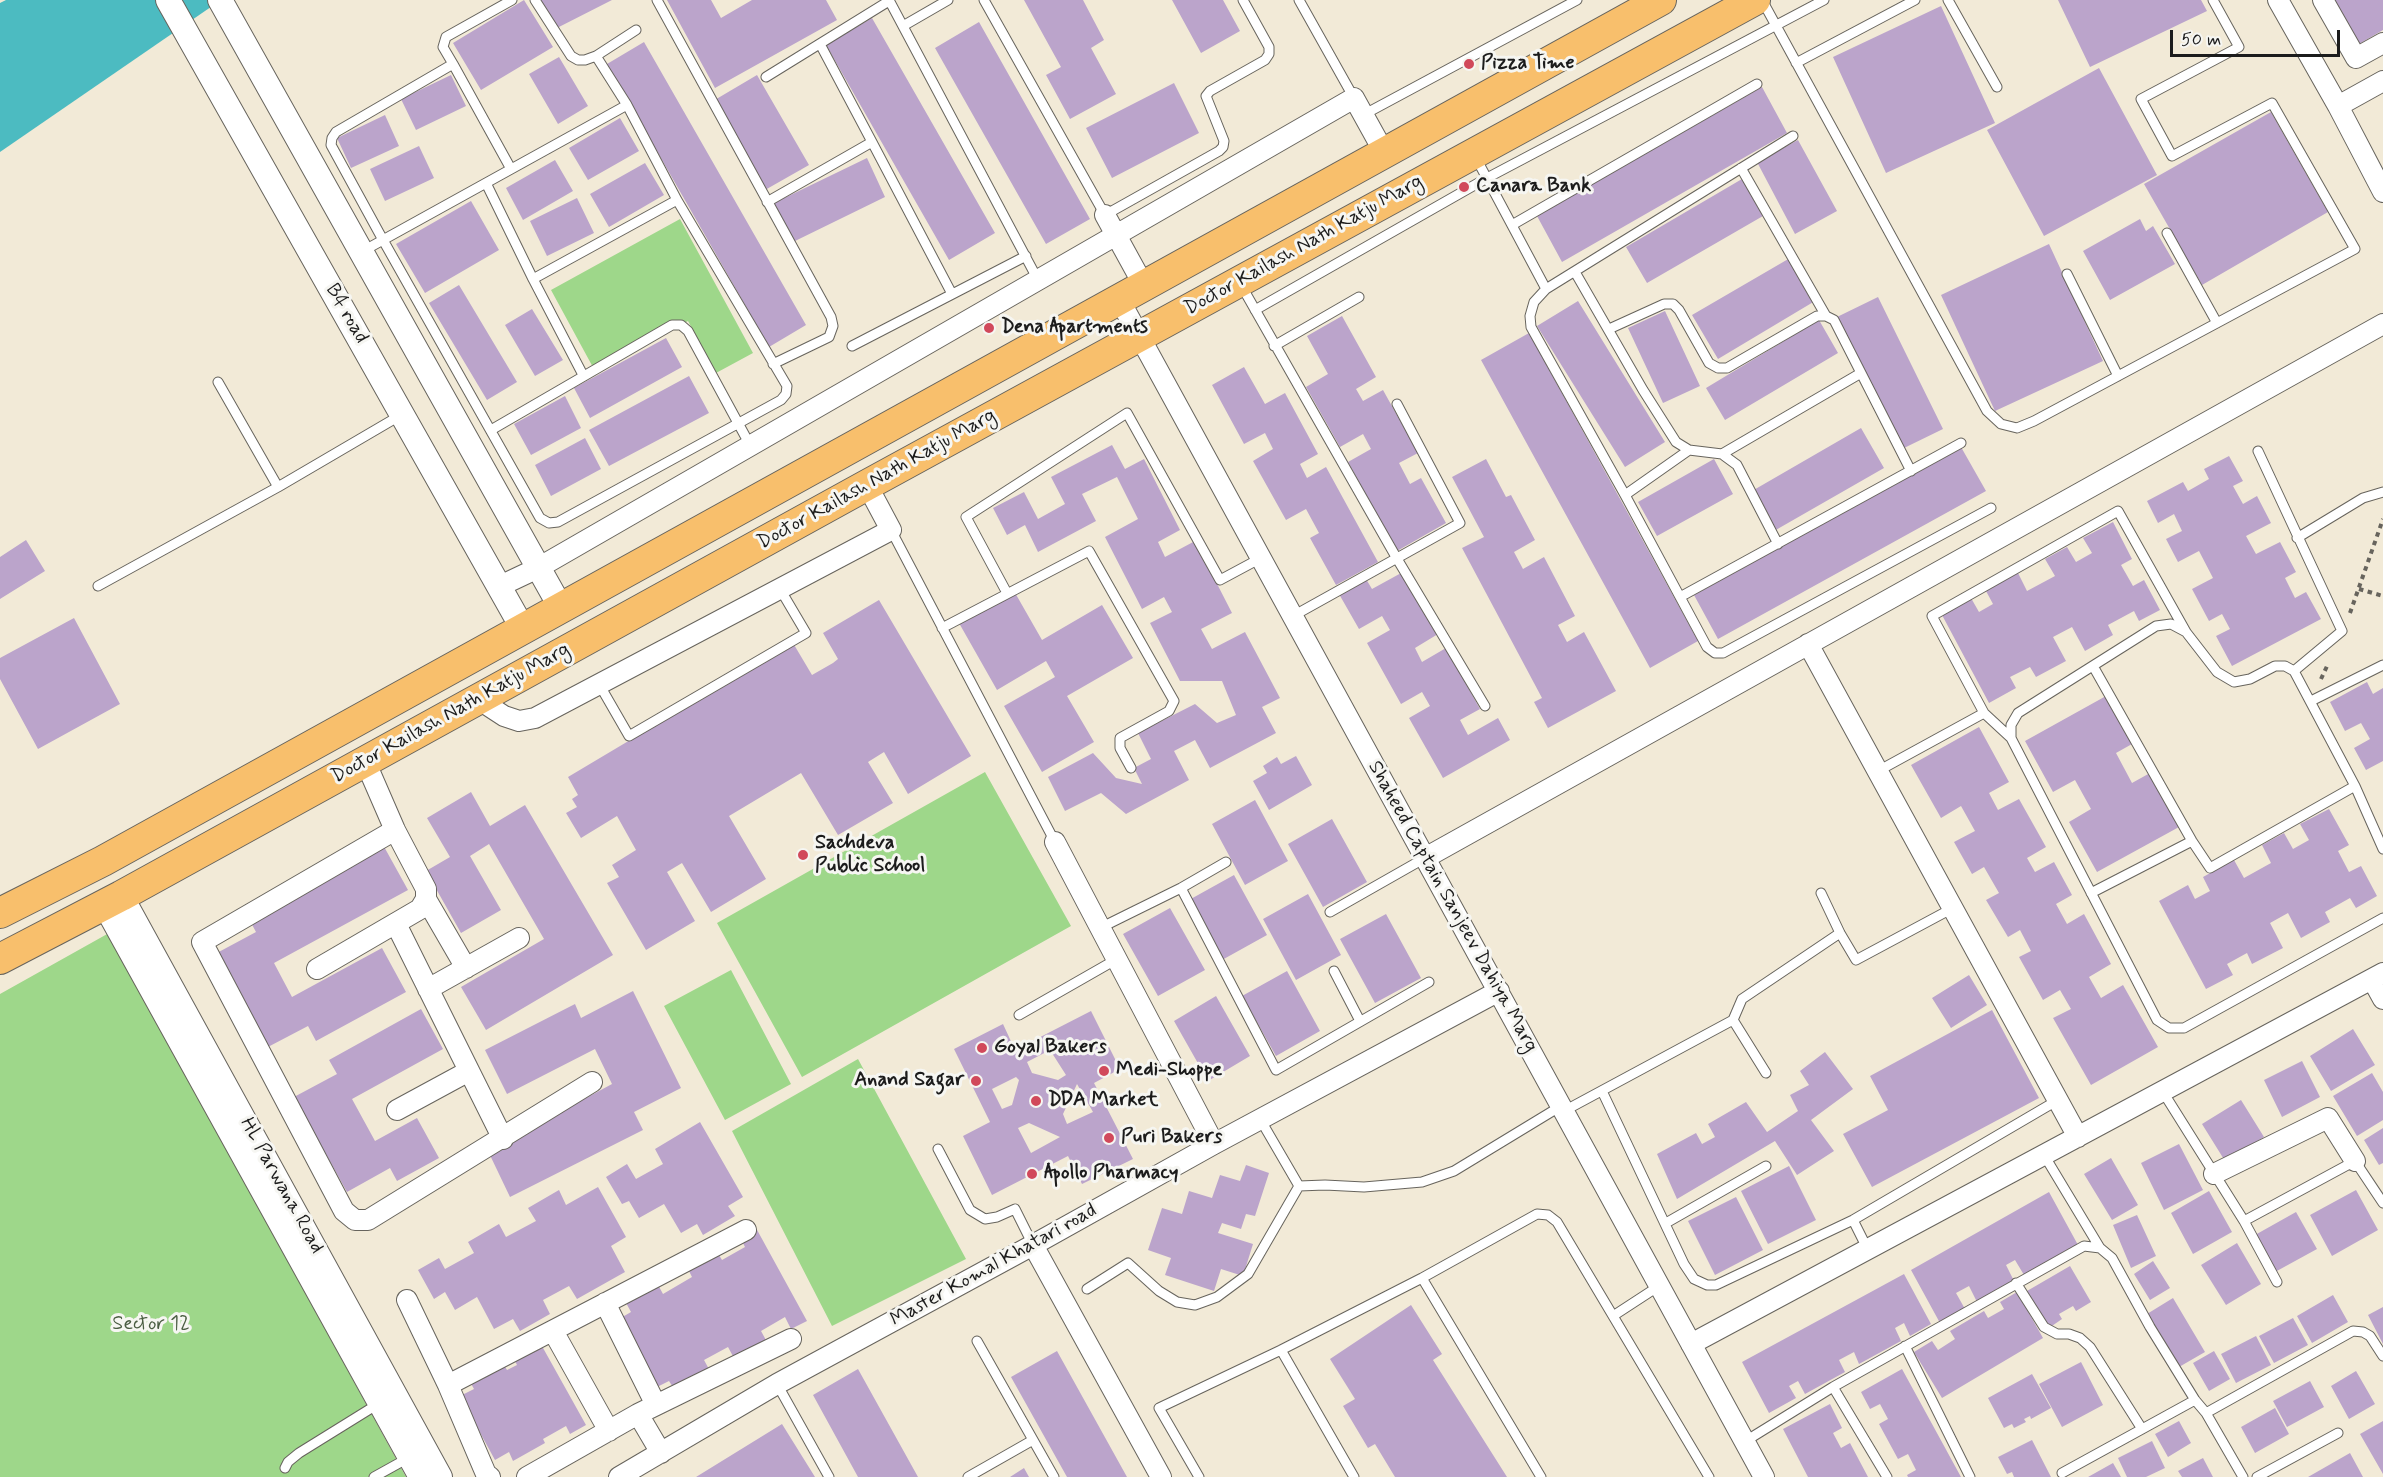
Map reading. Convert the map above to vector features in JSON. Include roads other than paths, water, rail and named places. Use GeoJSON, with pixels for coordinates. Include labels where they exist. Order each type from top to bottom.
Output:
{"type":"FeatureCollection","features":[{"type":"Feature","properties":{"kind":"main road","name":"Doctor Kailash Nath Katju Marg"},"geometry":{"type":"LineString","coordinates":[[0,913],[103,861],[1661,0]]}},
{"type":"Feature","properties":{"kind":"main road","name":"Doctor Kailash Nath Katju Marg"},"geometry":{"type":"LineString","coordinates":[[0,959],[113,900],[1239,282],[1481,166],[1755,0]]}},
{"type":"Feature","properties":{"kind":"street","name":"B4 road"},"geometry":{"type":"LineString","coordinates":[[168,0],[523,629]]}},
{"type":"Feature","properties":{"kind":"street"},"geometry":{"type":"LineString","coordinates":[[220,0],[561,608]]}},
{"type":"Feature","properties":{"kind":"street"},"geometry":{"type":"LineString","coordinates":[[2278,0],[2383,192]]}},
{"type":"Feature","properties":{"kind":"street"},"geometry":{"type":"LineString","coordinates":[[2323,0],[2356,58],[2383,43]]}},
{"type":"Feature","properties":{"kind":"street"},"geometry":{"type":"LineString","coordinates":[[2338,106],[2383,81]]}},
{"type":"Feature","properties":{"kind":"street"},"geometry":{"type":"LineString","coordinates":[[500,586],[538,568],[1115,235],[1359,107],[1385,154]]}},
{"type":"Feature","properties":{"kind":"street","name":"Shaheed Captain Sanjeev Dahiya Marg"},"geometry":{"type":"LineString","coordinates":[[1105,215],[1115,235],[1132,292],[1140,336],[1764,1477]]}},
{"type":"Feature","properties":{"kind":"street"},"geometry":{"type":"LineString","coordinates":[[1425,858],[2383,324]]}},
{"type":"Feature","properties":{"kind":"street"},"geometry":{"type":"LineString","coordinates":[[478,699],[504,716],[519,721],[535,718],[891,530],[867,485]]}},
{"type":"Feature","properties":{"kind":"street"},"geometry":{"type":"LineString","coordinates":[[1808,644],[2079,1137]]}},
{"type":"Feature","properties":{"kind":"street"},"geometry":{"type":"LineString","coordinates":[[365,762],[395,830],[426,889],[426,899],[466,968]]}},
{"type":"Feature","properties":{"kind":"street"},"geometry":{"type":"LineString","coordinates":[[395,830],[202,942],[344,1211],[355,1220],[368,1220],[503,1139],[592,1082]]}},
{"type":"Feature","properties":{"kind":"street"},"geometry":{"type":"LineString","coordinates":[[1055,842],[1214,1144]]}},
{"type":"Feature","properties":{"kind":"street"},"geometry":{"type":"LineString","coordinates":[[317,969],[420,909],[426,899]]}},
{"type":"Feature","properties":{"kind":"street"},"geometry":{"type":"LineString","coordinates":[[113,900],[415,1467]]}},
{"type":"Feature","properties":{"kind":"street","name":"HL Parwana Road"},"geometry":{"type":"LineString","coordinates":[[113,900],[440,1477]]}},
{"type":"Feature","properties":{"kind":"street"},"geometry":{"type":"LineString","coordinates":[[396,924],[503,1139]]}},
{"type":"Feature","properties":{"kind":"street"},"geometry":{"type":"LineString","coordinates":[[428,989],[519,939]]}},
{"type":"Feature","properties":{"kind":"street"},"geometry":{"type":"LineString","coordinates":[[1691,1344],[2378,976],[2383,999]]}},
{"type":"Feature","properties":{"kind":"street","name":"Master Komal Khatari road"},"geometry":{"type":"LineString","coordinates":[[619,1477],[777,1384],[1214,1144],[1498,992]]}},
{"type":"Feature","properties":{"kind":"street"},"geometry":{"type":"LineString","coordinates":[[397,1110],[469,1071]]}},
{"type":"Feature","properties":{"kind":"street"},"geometry":{"type":"LineString","coordinates":[[2214,1174],[2328,1118],[2355,1161]]}},
{"type":"Feature","properties":{"kind":"street"},"geometry":{"type":"LineString","coordinates":[[448,1385],[746,1230]]}},
{"type":"Feature","properties":{"kind":"street"},"geometry":{"type":"LineString","coordinates":[[1033,1245],[1161,1477]]}},
{"type":"Feature","properties":{"kind":"street"},"geometry":{"type":"LineString","coordinates":[[407,1300],[448,1385],[486,1474],[490,1477]]}},
{"type":"Feature","properties":{"kind":"street"},"geometry":{"type":"LineString","coordinates":[[605,1303],[656,1405]]}},
{"type":"Feature","properties":{"kind":"street"},"geometry":{"type":"LineString","coordinates":[[553,1331],[609,1431]]}},
{"type":"Feature","properties":{"kind":"street"},"geometry":{"type":"LineString","coordinates":[[526,1477],[638,1414],[791,1339]]}},
{"type":"Feature","properties":{"kind":"street"},"geometry":{"type":"LineString","coordinates":[[638,1414],[661,1453]]}},
{"type":"Feature","properties":{"kind":"lane"},"geometry":{"type":"LineString","coordinates":[[511,169],[443,47],[446,37],[512,0]]}},
{"type":"Feature","properties":{"kind":"lane"},"geometry":{"type":"LineString","coordinates":[[534,0],[571,56],[578,60],[596,56],[636,30]]}},
{"type":"Feature","properties":{"kind":"lane"},"geometry":{"type":"LineString","coordinates":[[657,0],[766,202],[831,316],[833,326],[829,337],[774,364]]}},
{"type":"Feature","properties":{"kind":"lane"},"geometry":{"type":"LineString","coordinates":[[903,26],[948,0]]}},
{"type":"Feature","properties":{"kind":"lane"},"geometry":{"type":"LineString","coordinates":[[984,0],[1105,215],[1223,147],[1224,141],[1206,96],[1210,91],[1265,60],[1269,54],[1269,46],[1243,0]]}},
{"type":"Feature","properties":{"kind":"lane"},"geometry":{"type":"LineString","coordinates":[[1299,0],[1359,107],[1577,0]]}},
{"type":"Feature","properties":{"kind":"lane"},"geometry":{"type":"LineString","coordinates":[[1762,0],[1987,411],[2001,424],[2017,428],[2355,249],[2272,103],[2172,156],[2141,99],[2239,47],[2213,0]]}},
{"type":"Feature","properties":{"kind":"lane"},"geometry":{"type":"LineString","coordinates":[[1255,310],[1481,166],[1777,26],[1824,0]]}},
{"type":"Feature","properties":{"kind":"lane"},"geometry":{"type":"LineString","coordinates":[[1796,63],[1915,0]]}},
{"type":"Feature","properties":{"kind":"lane"},"geometry":{"type":"LineString","coordinates":[[1948,0],[1997,87]]}},
{"type":"Feature","properties":{"kind":"lane"},"geometry":{"type":"LineString","coordinates":[[766,77],[889,1],[1038,279]]}},
{"type":"Feature","properties":{"kind":"lane"},"geometry":{"type":"LineString","coordinates":[[820,44],[952,294]]}},
{"type":"Feature","properties":{"kind":"lane"},"geometry":{"type":"LineString","coordinates":[[453,64],[336,132],[332,138],[332,145],[540,518],[549,523],[558,522],[781,400],[786,394],[787,386],[677,200],[627,105],[596,56]]}},
{"type":"Feature","properties":{"kind":"lane"},"geometry":{"type":"LineString","coordinates":[[1512,225],[1757,84]]}},
{"type":"Feature","properties":{"kind":"lane"},"geometry":{"type":"LineString","coordinates":[[361,252],[627,105]]}},
{"type":"Feature","properties":{"kind":"lane"},"geometry":{"type":"LineString","coordinates":[[1793,136],[1546,289],[1534,302],[1530,316],[1531,327],[1707,647],[1715,653],[1723,653],[1991,508]]}},
{"type":"Feature","properties":{"kind":"lane"},"geometry":{"type":"LineString","coordinates":[[766,202],[872,142]]}},
{"type":"Feature","properties":{"kind":"lane"},"geometry":{"type":"LineString","coordinates":[[1481,166],[1546,289]]}},
{"type":"Feature","properties":{"kind":"lane"},"geometry":{"type":"LineString","coordinates":[[1741,168],[1826,316]]}},
{"type":"Feature","properties":{"kind":"lane"},"geometry":{"type":"LineString","coordinates":[[486,183],[584,375]]}},
{"type":"Feature","properties":{"kind":"lane"},"geometry":{"type":"LineString","coordinates":[[533,279],[677,200]]}},
{"type":"Feature","properties":{"kind":"lane"},"geometry":{"type":"LineString","coordinates":[[2168,233],[2217,323]]}},
{"type":"Feature","properties":{"kind":"lane"},"geometry":{"type":"LineString","coordinates":[[852,346],[1026,256]]}},
{"type":"Feature","properties":{"kind":"lane"},"geometry":{"type":"LineString","coordinates":[[1575,272],[1643,390],[1676,442],[1689,450],[1722,454],[1737,465],[1778,544]]}},
{"type":"Feature","properties":{"kind":"lane"},"geometry":{"type":"LineString","coordinates":[[2067,274],[2118,376]]}},
{"type":"Feature","properties":{"kind":"lane"},"geometry":{"type":"LineString","coordinates":[[1239,282],[1396,558],[1485,706]]}},
{"type":"Feature","properties":{"kind":"lane"},"geometry":{"type":"LineString","coordinates":[[1274,346],[1359,297]]}},
{"type":"Feature","properties":{"kind":"lane"},"geometry":{"type":"LineString","coordinates":[[1609,329],[1664,304],[1673,304],[1679,310],[1708,363],[1718,368],[1727,368],[1817,316],[1826,316],[1834,320],[1911,471]]}},
{"type":"Feature","properties":{"kind":"lane"},"geometry":{"type":"LineString","coordinates":[[491,430],[672,325],[681,326],[687,330],[750,445]]}},
{"type":"Feature","properties":{"kind":"lane"},"geometry":{"type":"LineString","coordinates":[[1722,454],[1861,373]]}},
{"type":"Feature","properties":{"kind":"lane"},"geometry":{"type":"LineString","coordinates":[[218,382],[278,486]]}},
{"type":"Feature","properties":{"kind":"lane"},"geometry":{"type":"LineString","coordinates":[[1293,616],[1460,523],[1397,404]]}},
{"type":"Feature","properties":{"kind":"lane"},"geometry":{"type":"LineString","coordinates":[[1006,593],[966,517],[1128,413],[1220,580],[1261,558]]}},
{"type":"Feature","properties":{"kind":"lane"},"geometry":{"type":"LineString","coordinates":[[98,586],[403,414]]}},
{"type":"Feature","properties":{"kind":"lane"},"geometry":{"type":"LineString","coordinates":[[1680,597],[1961,443]]}},
{"type":"Feature","properties":{"kind":"lane"},"geometry":{"type":"LineString","coordinates":[[1625,495],[1689,450]]}},
{"type":"Feature","properties":{"kind":"lane"},"geometry":{"type":"LineString","coordinates":[[2258,451],[2296,538],[2342,631],[2295,671]]}},
{"type":"Feature","properties":{"kind":"lane"},"geometry":{"type":"LineString","coordinates":[[2296,538],[2363,498],[2383,492]]}},
{"type":"Feature","properties":{"kind":"lane"},"geometry":{"type":"LineString","coordinates":[[2383,849],[2355,786],[2295,671],[2285,666],[2276,666],[2250,679],[2234,682],[2217,672],[2186,632],[2118,511],[1932,616],[1984,713],[2011,738],[2157,1020],[2169,1028],[2184,1028],[2383,918]]}},
{"type":"Feature","properties":{"kind":"lane"},"geometry":{"type":"LineString","coordinates":[[891,530],[1055,842]]}},
{"type":"Feature","properties":{"kind":"lane"},"geometry":{"type":"LineString","coordinates":[[942,628],[1089,551],[1174,701],[1169,711],[1120,738],[1120,748],[1131,768]]}},
{"type":"Feature","properties":{"kind":"lane"},"geometry":{"type":"LineString","coordinates":[[599,684],[629,736],[806,633],[780,589]]}},
{"type":"Feature","properties":{"kind":"lane"},"geometry":{"type":"LineString","coordinates":[[2011,738],[2011,725],[2018,712],[2156,626],[2171,624],[2186,632]]}},
{"type":"Feature","properties":{"kind":"lane"},"geometry":{"type":"LineString","coordinates":[[2311,701],[2383,665]]}},
{"type":"Feature","properties":{"kind":"lane"},"geometry":{"type":"LineString","coordinates":[[2093,666],[2192,841],[2210,868],[2355,786]]}},
{"type":"Feature","properties":{"kind":"lane"},"geometry":{"type":"LineString","coordinates":[[1878,771],[1984,713]]}},
{"type":"Feature","properties":{"kind":"lane"},"geometry":{"type":"LineString","coordinates":[[2091,893],[2192,841]]}},
{"type":"Feature","properties":{"kind":"lane"},"geometry":{"type":"LineString","coordinates":[[1330,912],[1425,858]]}},
{"type":"Feature","properties":{"kind":"lane"},"geometry":{"type":"LineString","coordinates":[[1100,928],[1181,888],[1226,862]]}},
{"type":"Feature","properties":{"kind":"lane"},"geometry":{"type":"LineString","coordinates":[[1181,888],[1276,1070],[1429,982]]}},
{"type":"Feature","properties":{"kind":"lane"},"geometry":{"type":"LineString","coordinates":[[1821,893],[1856,960],[1953,909]]}},
{"type":"Feature","properties":{"kind":"lane"},"geometry":{"type":"LineString","coordinates":[[1299,1186],[1364,1187],[1422,1182],[1454,1171],[1562,1109],[1602,1092],[1733,1020],[1742,999],[1840,933]]}},
{"type":"Feature","properties":{"kind":"lane"},"geometry":{"type":"LineString","coordinates":[[1019,1015],[1117,959]]}},
{"type":"Feature","properties":{"kind":"lane"},"geometry":{"type":"LineString","coordinates":[[1334,971],[1360,1021]]}},
{"type":"Feature","properties":{"kind":"lane"},"geometry":{"type":"LineString","coordinates":[[1733,1020],[1766,1073]]}},
{"type":"Feature","properties":{"kind":"lane"},"geometry":{"type":"LineString","coordinates":[[1602,1092],[1694,1279],[1707,1285],[1716,1285],[1853,1220],[2058,1100]]}},
{"type":"Feature","properties":{"kind":"lane"},"geometry":{"type":"LineString","coordinates":[[2163,1092],[2244,1221],[2277,1282]]}},
{"type":"Feature","properties":{"kind":"lane"},"geometry":{"type":"LineString","coordinates":[[1260,1119],[1299,1186]]}},
{"type":"Feature","properties":{"kind":"lane"},"geometry":{"type":"LineString","coordinates":[[938,1149],[970,1210],[985,1219],[997,1217],[1015,1209],[1033,1245]]}},
{"type":"Feature","properties":{"kind":"lane"},"geometry":{"type":"LineString","coordinates":[[2044,1155],[2100,1248],[2112,1258],[2150,1328],[2194,1400],[2206,1413],[2243,1477]]}},
{"type":"Feature","properties":{"kind":"lane"},"geometry":{"type":"LineString","coordinates":[[2244,1221],[2355,1161],[2383,1203]]}},
{"type":"Feature","properties":{"kind":"lane"},"geometry":{"type":"LineString","coordinates":[[1666,1223],[1766,1166]]}},
{"type":"Feature","properties":{"kind":"lane"},"geometry":{"type":"LineString","coordinates":[[1088,1289],[1128,1263],[1159,1291],[1177,1302],[1195,1305],[1217,1297],[1248,1274],[1299,1186]]}},
{"type":"Feature","properties":{"kind":"lane"},"geometry":{"type":"LineString","coordinates":[[1199,1477],[1159,1408],[1281,1350],[1422,1278],[1537,1214],[1548,1215],[1557,1222],[1710,1477]]}},
{"type":"Feature","properties":{"kind":"lane"},"geometry":{"type":"LineString","coordinates":[[1853,1220],[1868,1250]]}},
{"type":"Feature","properties":{"kind":"lane"},"geometry":{"type":"LineString","coordinates":[[1744,1442],[1833,1387],[2016,1282],[2084,1246],[2100,1248]]}},
{"type":"Feature","properties":{"kind":"lane"},"geometry":{"type":"LineString","coordinates":[[1422,1278],[1542,1477]]}},
{"type":"Feature","properties":{"kind":"lane"},"geometry":{"type":"LineString","coordinates":[[2016,1282],[2044,1327],[2057,1334],[2069,1334],[2080,1338],[2090,1347],[2142,1429]]}},
{"type":"Feature","properties":{"kind":"lane"},"geometry":{"type":"LineString","coordinates":[[1613,1316],[1659,1286]]}},
{"type":"Feature","properties":{"kind":"lane"},"geometry":{"type":"LineString","coordinates":[[2206,1413],[2354,1331],[2370,1336],[2383,1356]]}},
{"type":"Feature","properties":{"kind":"lane"},"geometry":{"type":"LineString","coordinates":[[977,1341],[1054,1477]]}},
{"type":"Feature","properties":{"kind":"lane"},"geometry":{"type":"LineString","coordinates":[[1905,1346],[1969,1477]]}},
{"type":"Feature","properties":{"kind":"lane"},"geometry":{"type":"LineString","coordinates":[[1281,1350],[1354,1477]]}},
{"type":"Feature","properties":{"kind":"lane"},"geometry":{"type":"LineString","coordinates":[[777,1384],[829,1477]]}},
{"type":"Feature","properties":{"kind":"lane"},"geometry":{"type":"LineString","coordinates":[[1833,1387],[1887,1477]]}},
{"type":"Feature","properties":{"kind":"lane"},"geometry":{"type":"LineString","coordinates":[[2062,1473],[2194,1400]]}},
{"type":"Feature","properties":{"kind":"lane"},"geometry":{"type":"LineString","coordinates":[[285,1468],[288,1462],[299,1453],[380,1403]]}},
{"type":"Feature","properties":{"kind":"lane"},"geometry":{"type":"LineString","coordinates":[[2257,1477],[2337,1433]]}},
{"type":"Feature","properties":{"kind":"lane"},"geometry":{"type":"LineString","coordinates":[[968,1477],[1033,1440]]}},
{"type":"Feature","properties":{"kind":"lane"},"geometry":{"type":"LineString","coordinates":[[374,1477],[415,1467]]}},
{"type":"Feature","properties":{"kind":"water"},"geometry":{"type":"Polygon","coordinates":[[[6,0],[221,0],[0,152],[0,3],[6,0]]]}},
{"type":"Feature","properties":{"kind":"place","name":"Pizza Time"},"geometry":{"type":"Point","coordinates":[1469,64]}},
{"type":"Feature","properties":{"kind":"place","name":"Canara Bank"},"geometry":{"type":"Point","coordinates":[1464,187]}},
{"type":"Feature","properties":{"kind":"place","name":"Dena Apartments"},"geometry":{"type":"Point","coordinates":[989,328]}},
{"type":"Feature","properties":{"kind":"place","name":"Sachdeva Public School"},"geometry":{"type":"Point","coordinates":[803,855]}},
{"type":"Feature","properties":{"kind":"place","name":"Goyal Bakers"},"geometry":{"type":"Point","coordinates":[982,1048]}},
{"type":"Feature","properties":{"kind":"place","name":"Medi-Shoppe"},"geometry":{"type":"Point","coordinates":[1104,1071]}},
{"type":"Feature","properties":{"kind":"place","name":"Anand Sagar"},"geometry":{"type":"Point","coordinates":[976,1081]}},
{"type":"Feature","properties":{"kind":"place","name":"DDA Market"},"geometry":{"type":"Point","coordinates":[1036,1101]}},
{"type":"Feature","properties":{"kind":"place","name":"Puri Bakers"},"geometry":{"type":"Point","coordinates":[1109,1138]}},
{"type":"Feature","properties":{"kind":"place","name":"Apollo Pharmacy"},"geometry":{"type":"Point","coordinates":[1032,1174]}},
{"type":"Feature","properties":{"kind":"park label","name":"Sector 12"},"geometry":{"type":"Point","coordinates":[151,1325]}}]}
